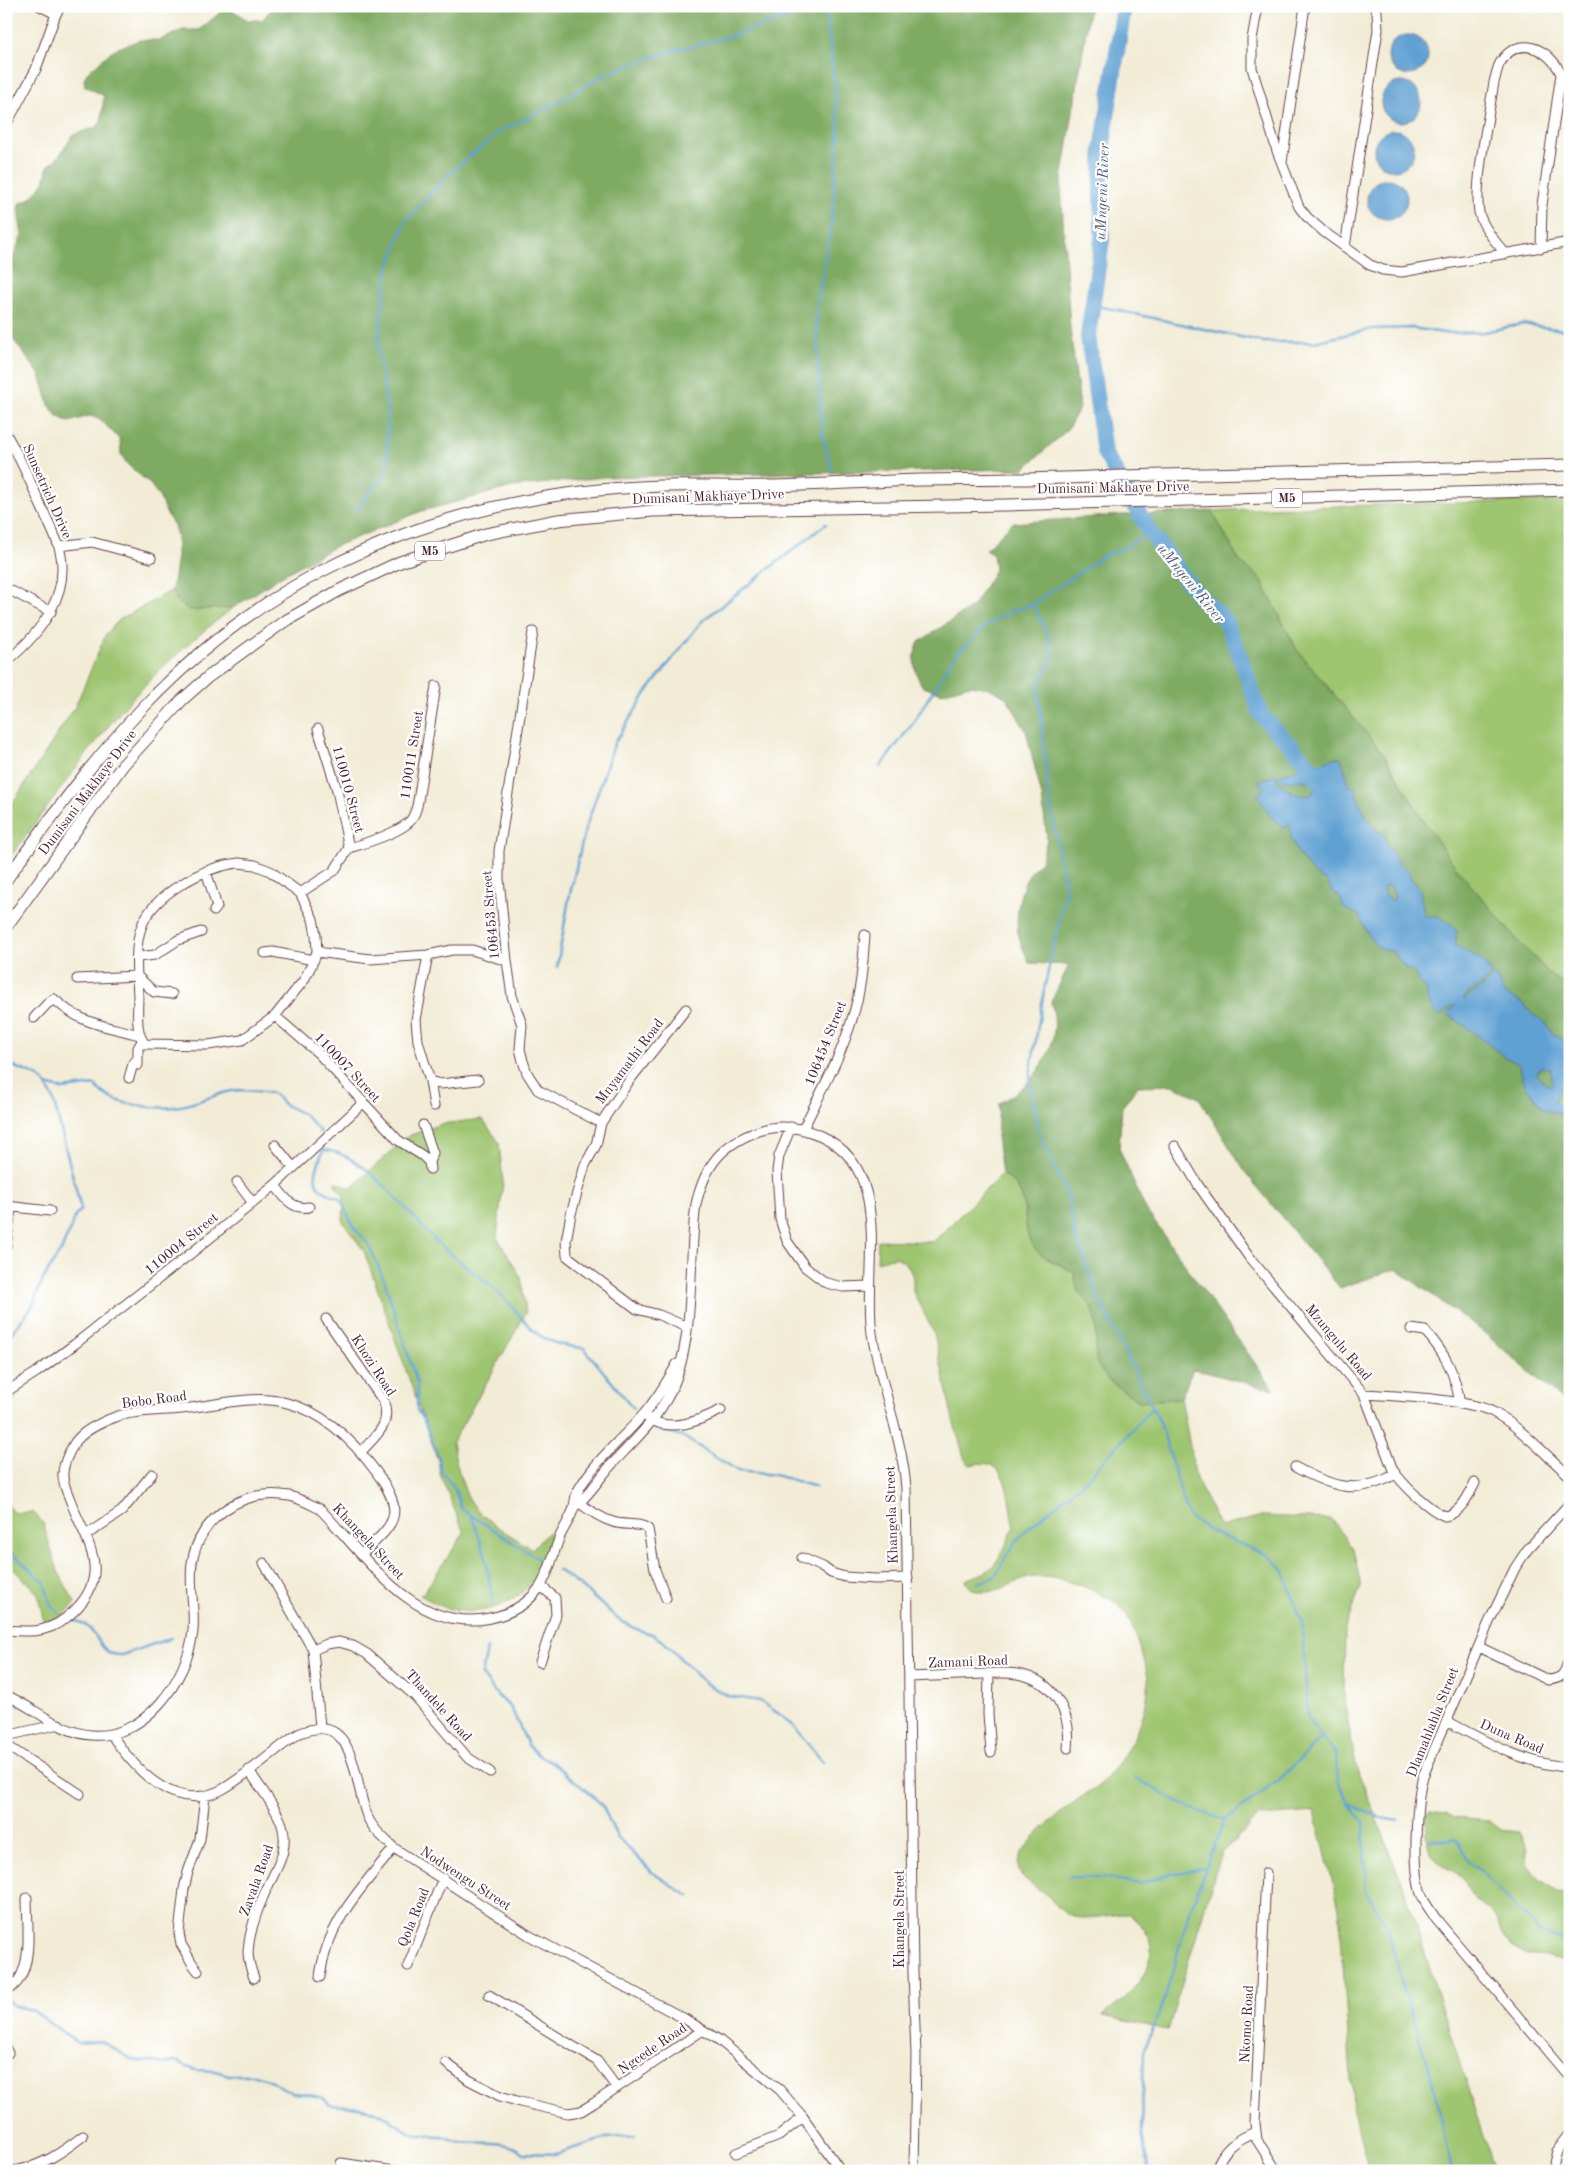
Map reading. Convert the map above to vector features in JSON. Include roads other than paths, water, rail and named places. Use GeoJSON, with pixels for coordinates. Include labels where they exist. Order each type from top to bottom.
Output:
{"type":"FeatureCollection","features":[{"type":"Feature","properties":{"kind":"main road","name":"Dumisani Makhaye Drive"},"geometry":{"type":"LineString","coordinates":[[6,880],[102,752],[151,697],[187,663],[227,631],[285,592],[339,562],[385,542],[475,511],[548,496],[596,490],[661,486],[764,487],[889,481],[1011,480],[1570,465]]}},
{"type":"Feature","properties":{"kind":"main road","name":"Dumisani Makhaye Drive"},"geometry":{"type":"LineString","coordinates":[[6,927],[123,765],[182,700],[235,656],[282,623],[338,590],[400,562],[486,534],[597,516],[652,511],[1005,505],[1570,490]]}},
{"type":"Feature","properties":{"kind":"street"},"geometry":{"type":"LineString","coordinates":[[6,125],[36,69],[59,10],[40,6]]}},
{"type":"Feature","properties":{"kind":"street"},"geometry":{"type":"LineString","coordinates":[[1258,6],[1252,39],[1252,68],[1281,164],[1292,193],[1307,217],[1345,247],[1370,265],[1383,270],[1402,272],[1570,242]]}},
{"type":"Feature","properties":{"kind":"street"},"geometry":{"type":"LineString","coordinates":[[1281,164],[1305,6]]}},
{"type":"Feature","properties":{"kind":"street"},"geometry":{"type":"LineString","coordinates":[[1345,247],[1378,30],[1377,12],[1374,6]]}},
{"type":"Feature","properties":{"kind":"street"},"geometry":{"type":"LineString","coordinates":[[1506,254],[1484,225],[1480,215],[1478,195],[1494,82],[1498,67],[1506,56],[1523,47],[1531,47],[1546,53],[1557,65],[1561,74],[1542,205],[1541,248]]}},
{"type":"Feature","properties":{"kind":"street","name":"Sunsetrich Drive"},"geometry":{"type":"LineString","coordinates":[[6,434],[26,472],[59,546],[62,576],[60,590],[51,612],[25,647],[6,662]]}},
{"type":"Feature","properties":{"kind":"street"},"geometry":{"type":"LineString","coordinates":[[59,546],[92,542],[151,558]]}},
{"type":"Feature","properties":{"kind":"street"},"geometry":{"type":"LineString","coordinates":[[6,588],[51,612]]}},
{"type":"Feature","properties":{"kind":"street","name":"106453 Street"},"geometry":{"type":"LineString","coordinates":[[534,632],[499,851],[499,879],[507,961],[512,996],[522,1026],[520,1049],[532,1082],[545,1094],[602,1123]]}},
{"type":"Feature","properties":{"kind":"street","name":"110011 Street"},"geometry":{"type":"LineString","coordinates":[[349,848],[362,845],[406,824],[414,814],[418,801],[436,686]]}},
{"type":"Feature","properties":{"kind":"street","name":"110010 Street"},"geometry":{"type":"LineString","coordinates":[[300,893],[334,871],[349,848],[338,790],[318,729]]}},
{"type":"Feature","properties":{"kind":"street"},"geometry":{"type":"LineString","coordinates":[[34,1018],[46,1004],[54,999],[76,1017],[140,1038],[145,1044],[232,1043],[251,1035],[275,1016],[304,980],[315,956],[313,919],[300,893],[270,871],[254,865],[227,864],[206,871],[170,893],[150,913],[141,926],[137,976],[140,1038],[138,1062],[132,1064],[129,1078]]}},
{"type":"Feature","properties":{"kind":"street"},"geometry":{"type":"LineString","coordinates":[[206,871],[217,907],[214,911]]}},
{"type":"Feature","properties":{"kind":"street"},"geometry":{"type":"LineString","coordinates":[[138,957],[155,955],[178,940],[201,932]]}},
{"type":"Feature","properties":{"kind":"street","name":"106454 Street"},"geometry":{"type":"LineString","coordinates":[[803,1129],[840,1052],[852,1020],[861,977],[864,935]]}},
{"type":"Feature","properties":{"kind":"street"},"geometry":{"type":"LineString","coordinates":[[265,953],[273,952],[370,960],[452,950],[472,950],[507,961]]}},
{"type":"Feature","properties":{"kind":"street"},"geometry":{"type":"LineString","coordinates":[[428,954],[416,1020],[418,1041],[430,1080],[434,1106]]}},
{"type":"Feature","properties":{"kind":"street"},"geometry":{"type":"LineString","coordinates":[[77,979],[137,976],[154,992],[172,994]]}},
{"type":"Feature","properties":{"kind":"street","name":"Mnyamathi Road"},"geometry":{"type":"LineString","coordinates":[[686,1009],[628,1081],[602,1123],[596,1145],[585,1165],[570,1214],[566,1241],[567,1256],[613,1292],[637,1309],[659,1315],[687,1327]]}},
{"type":"Feature","properties":{"kind":"street","name":"110007 Street"},"geometry":{"type":"LineString","coordinates":[[275,1016],[318,1053],[398,1140],[423,1156],[429,1166],[433,1153],[422,1124]]}},
{"type":"Feature","properties":{"kind":"street"},"geometry":{"type":"LineString","coordinates":[[430,1080],[440,1084],[478,1080]]}},
{"type":"Feature","properties":{"kind":"street","name":"110004 Street"},"geometry":{"type":"LineString","coordinates":[[6,1392],[30,1378],[75,1344],[253,1203],[363,1103]]}},
{"type":"Feature","properties":{"kind":"street"},"geometry":{"type":"LineString","coordinates":[[791,1127],[779,1156],[777,1171],[780,1219],[787,1241],[805,1268],[826,1283],[843,1287],[870,1286]]}},
{"type":"Feature","properties":{"kind":"street","name":"Khangela Street"},"geometry":{"type":"LineString","coordinates":[[576,1503],[653,1421],[671,1392],[683,1352],[687,1327],[694,1220],[700,1189],[706,1174],[722,1152],[735,1142],[763,1130],[791,1127],[803,1129],[829,1140],[844,1152],[855,1166],[863,1182],[869,1202],[871,1223],[870,1318],[875,1348],[905,1468],[916,2055],[914,2171]]}},
{"type":"Feature","properties":{"kind":"street"},"geometry":{"type":"LineString","coordinates":[[275,1145],[293,1167]]}},
{"type":"Feature","properties":{"kind":"street","name":"Mzungulu Road"},"geometry":{"type":"LineString","coordinates":[[1175,1146],[1198,1185],[1250,1257],[1364,1394],[1478,1407],[1498,1415],[1570,1476]]}},
{"type":"Feature","properties":{"kind":"street"},"geometry":{"type":"LineString","coordinates":[[237,1182],[253,1203]]}},
{"type":"Feature","properties":{"kind":"street"},"geometry":{"type":"LineString","coordinates":[[275,1185],[293,1206],[297,1208],[308,1207]]}},
{"type":"Feature","properties":{"kind":"street"},"geometry":{"type":"LineString","coordinates":[[6,1246],[9,1207],[50,1211]]}},
{"type":"Feature","properties":{"kind":"street","name":"Khozi Road"},"geometry":{"type":"LineString","coordinates":[[326,1319],[379,1394],[386,1407],[384,1425],[361,1452]]}},
{"type":"Feature","properties":{"kind":"street"},"geometry":{"type":"LineString","coordinates":[[1411,1329],[1425,1331],[1445,1355],[1452,1367],[1460,1404]]}},
{"type":"Feature","properties":{"kind":"street","name":"Khangela Street"},"geometry":{"type":"LineString","coordinates":[[6,1695],[59,1724],[74,1731],[91,1735],[111,1734],[145,1717],[160,1704],[173,1688],[190,1650],[193,1634],[192,1562],[200,1539],[209,1522],[226,1508],[245,1498],[258,1495],[288,1496],[320,1509],[398,1592],[418,1605],[439,1615],[464,1621],[482,1620],[512,1612],[528,1600],[541,1586],[551,1567],[560,1537],[596,1465],[644,1414],[664,1387],[683,1352]]}},
{"type":"Feature","properties":{"kind":"street"},"geometry":{"type":"LineString","coordinates":[[1364,1394],[1396,1474],[1436,1512],[1446,1516],[1454,1512],[1469,1496],[1475,1483]]}},
{"type":"Feature","properties":{"kind":"street","name":"Bobo Road"},"geometry":{"type":"LineString","coordinates":[[6,1630],[26,1632],[48,1630],[62,1622],[82,1603],[93,1586],[96,1568],[86,1535],[65,1489],[63,1473],[67,1458],[75,1442],[87,1432],[119,1416],[252,1400],[287,1403],[315,1414],[335,1428],[361,1452],[388,1491],[395,1510],[394,1520],[388,1530],[362,1554]]}},
{"type":"Feature","properties":{"kind":"street"},"geometry":{"type":"LineString","coordinates":[[644,1414],[653,1421],[664,1425],[684,1424],[695,1422],[721,1410]]}},
{"type":"Feature","properties":{"kind":"street"},"geometry":{"type":"LineString","coordinates":[[1295,1467],[1316,1478],[1346,1487],[1372,1486],[1396,1474]]}},
{"type":"Feature","properties":{"kind":"street"},"geometry":{"type":"LineString","coordinates":[[86,1535],[122,1511],[152,1474]]}},
{"type":"Feature","properties":{"kind":"street"},"geometry":{"type":"LineString","coordinates":[[576,1503],[613,1522],[642,1526],[648,1529],[655,1570],[666,1598]]}},
{"type":"Feature","properties":{"kind":"street","name":"Dlamahlahla Street"},"geometry":{"type":"LineString","coordinates":[[1570,1504],[1527,1550],[1501,1595],[1420,1789],[1417,1827],[1418,1879],[1422,1897],[1436,1919],[1570,2078]]}},
{"type":"Feature","properties":{"kind":"street"},"geometry":{"type":"LineString","coordinates":[[802,1558],[823,1567],[831,1573],[846,1577],[876,1580],[908,1578]]}},
{"type":"Feature","properties":{"kind":"street"},"geometry":{"type":"LineString","coordinates":[[111,1734],[140,1771],[164,1790],[181,1796],[205,1796],[223,1789],[298,1734],[320,1727],[313,1650],[264,1563]]}},
{"type":"Feature","properties":{"kind":"street"},"geometry":{"type":"LineString","coordinates":[[540,1662],[557,1613],[553,1595],[541,1586]]}},
{"type":"Feature","properties":{"kind":"street","name":"Thandele Road"},"geometry":{"type":"LineString","coordinates":[[313,1650],[327,1644],[339,1642],[353,1646],[367,1654],[415,1696],[468,1757],[490,1772]]}},
{"type":"Feature","properties":{"kind":"street"},"geometry":{"type":"LineString","coordinates":[[1479,1647],[1548,1680],[1558,1679],[1566,1671],[1567,1665]]}},
{"type":"Feature","properties":{"kind":"street"},"geometry":{"type":"LineString","coordinates":[[989,1674],[988,1714],[991,1752]]}},
{"type":"Feature","properties":{"kind":"street","name":"Zamani Road"},"geometry":{"type":"LineString","coordinates":[[909,1677],[1020,1674],[1040,1682],[1056,1697],[1067,1718],[1069,1726],[1068,1748]]}},
{"type":"Feature","properties":{"kind":"street","name":"Duna Road"},"geometry":{"type":"LineString","coordinates":[[1447,1721],[1473,1735],[1538,1763],[1570,1767]]}},
{"type":"Feature","properties":{"kind":"street"},"geometry":{"type":"LineString","coordinates":[[6,1736],[59,1724]]}},
{"type":"Feature","properties":{"kind":"street","name":"Nodwengu Street"},"geometry":{"type":"LineString","coordinates":[[320,1727],[332,1731],[344,1741],[351,1753],[367,1818],[376,1832],[394,1848],[530,1936],[703,2030],[755,2068],[780,2090],[803,2117],[842,2171]]}},
{"type":"Feature","properties":{"kind":"street"},"geometry":{"type":"LineString","coordinates":[[6,1745],[80,1794]]}},
{"type":"Feature","properties":{"kind":"street","name":"Zavala Road"},"geometry":{"type":"LineString","coordinates":[[249,1770],[275,1810],[285,1836],[283,1852],[263,1898],[248,1949],[254,1978]]}},
{"type":"Feature","properties":{"kind":"street"},"geometry":{"type":"LineString","coordinates":[[198,1971],[181,1944],[179,1933],[184,1888],[200,1839],[205,1796]]}},
{"type":"Feature","properties":{"kind":"street"},"geometry":{"type":"LineString","coordinates":[[320,1977],[326,1945],[340,1918],[366,1881],[394,1848]]}},
{"type":"Feature","properties":{"kind":"street","name":"Nkomo Road"},"geometry":{"type":"LineString","coordinates":[[1266,1873],[1255,2132],[1257,2140],[1277,2171]]}},
{"type":"Feature","properties":{"kind":"street","name":"Qola Road"},"geometry":{"type":"LineString","coordinates":[[408,1966],[443,1878]]}},
{"type":"Feature","properties":{"kind":"street"},"geometry":{"type":"LineString","coordinates":[[6,1992],[18,1982],[24,1967],[27,1948],[27,1898]]}},
{"type":"Feature","properties":{"kind":"street","name":"Ngcede Road"},"geometry":{"type":"LineString","coordinates":[[489,1995],[598,2061],[617,2088]]}},
{"type":"Feature","properties":{"kind":"street","name":"Ngcede Road"},"geometry":{"type":"LineString","coordinates":[[446,2063],[469,2080],[500,2096],[568,2113],[581,2111],[703,2030]]}},
{"type":"Feature","properties":{"kind":"street"},"geometry":{"type":"LineString","coordinates":[[736,2152],[779,2136],[803,2117]]}},
{"type":"Feature","properties":{"kind":"street"},"geometry":{"type":"LineString","coordinates":[[1216,2171],[1220,2158],[1226,2149],[1241,2138],[1255,2132]]}},
{"type":"Feature","properties":{"kind":"street"},"geometry":{"type":"LineString","coordinates":[[1552,2171],[1557,2151],[1570,2134]]}},
{"type":"Feature","properties":{"kind":"street"},"geometry":{"type":"LineString","coordinates":[[13,2171],[43,2163],[60,2154],[83,2136]]}},
{"type":"Feature","properties":{"kind":"street"},"geometry":{"type":"LineString","coordinates":[[342,2163],[394,2171]]}},
{"type":"Feature","properties":{"kind":"water"},"geometry":{"type":"Polygon","coordinates":[[[1408,35],[1422,41],[1428,55],[1422,69],[1408,75],[1394,69],[1388,55],[1394,41],[1408,35]]]}},
{"type":"Feature","properties":{"kind":"water"},"geometry":{"type":"Polygon","coordinates":[[[1401,82],[1415,88],[1421,102],[1415,116],[1401,122],[1387,116],[1381,102],[1387,88],[1401,82]]]}},
{"type":"Feature","properties":{"kind":"water"},"geometry":{"type":"Polygon","coordinates":[[[1394,130],[1408,136],[1414,150],[1408,164],[1394,170],[1380,164],[1374,150],[1380,136],[1394,130]]]}},
{"type":"Feature","properties":{"kind":"water"},"geometry":{"type":"Polygon","coordinates":[[[1387,179],[1401,185],[1407,199],[1401,213],[1387,219],[1373,213],[1367,199],[1373,185],[1387,179]]]}},
{"type":"Feature","properties":{"kind":"water"},"geometry":{"type":"Polygon","coordinates":[[[1338,757],[1341,758],[1350,786],[1357,789],[1356,793],[1367,817],[1375,828],[1385,835],[1387,846],[1399,864],[1407,869],[1420,890],[1424,914],[1439,917],[1447,922],[1457,931],[1455,945],[1477,957],[1489,970],[1492,976],[1463,998],[1464,1000],[1496,976],[1504,993],[1522,1003],[1532,1014],[1546,1023],[1552,1033],[1570,1045],[1570,1086],[1564,1085],[1559,1089],[1554,1102],[1557,1104],[1562,1099],[1568,1099],[1566,1104],[1570,1103],[1570,1117],[1544,1110],[1523,1082],[1520,1065],[1501,1054],[1466,1026],[1447,1014],[1455,1007],[1454,1005],[1440,1016],[1431,1008],[1426,988],[1418,981],[1413,971],[1406,969],[1392,951],[1385,951],[1377,946],[1359,915],[1343,908],[1340,897],[1332,892],[1326,880],[1321,879],[1312,872],[1297,852],[1291,838],[1290,824],[1285,828],[1270,816],[1258,795],[1264,788],[1258,781],[1338,757]],[[1277,777],[1277,781],[1296,794],[1311,795],[1315,788],[1313,783],[1301,780],[1290,782],[1277,777]],[[1386,886],[1383,888],[1386,897],[1393,901],[1395,898],[1392,888],[1386,886]],[[1540,1067],[1537,1074],[1546,1084],[1553,1084],[1550,1068],[1540,1067]]]}},
{"type":"Feature","properties":{"kind":"waterway"},"geometry":{"type":"LineString","coordinates":[[357,509],[387,470],[388,415],[378,346],[387,273],[405,221],[448,175],[500,131],[551,106],[602,76],[660,54],[735,35],[818,6]]}},
{"type":"Feature","properties":{"kind":"waterway"},"geometry":{"type":"LineString","coordinates":[[826,6],[839,131],[832,218],[816,315],[822,434],[832,469]]}},
{"type":"Feature","properties":{"kind":"waterway","name":"uMngeni River"},"geometry":{"type":"LineString","coordinates":[[1124,6],[1102,150],[1102,240],[1088,336],[1104,452],[1150,532],[1196,593],[1224,619],[1235,643],[1261,715],[1309,765],[1321,784]]}},
{"type":"Feature","properties":{"kind":"waterway"},"geometry":{"type":"LineString","coordinates":[[1093,305],[1264,342],[1314,342],[1372,329],[1412,328],[1444,333],[1484,332],[1522,324],[1570,331]]}},
{"type":"Feature","properties":{"kind":"waterway"},"geometry":{"type":"LineString","coordinates":[[557,967],[569,898],[585,830],[614,744],[646,693],[701,622],[826,524]]}},
{"type":"Feature","properties":{"kind":"waterway"},"geometry":{"type":"LineString","coordinates":[[880,767],[913,723],[954,657],[984,627],[1009,612],[1033,604],[1105,555],[1122,549],[1150,532]]}},
{"type":"Feature","properties":{"kind":"waterway"},"geometry":{"type":"LineString","coordinates":[[1033,604],[1049,636],[1052,658],[1038,687],[1049,798],[1066,889],[1044,990],[1029,1081],[1040,1136],[1068,1196],[1074,1232],[1100,1301],[1161,1425],[1188,1516],[1211,1532],[1268,1555],[1283,1570],[1302,1622],[1308,1719],[1335,1753],[1339,1784],[1349,1803],[1381,1818],[1398,1821]]}},
{"type":"Feature","properties":{"kind":"waterway"},"geometry":{"type":"LineString","coordinates":[[6,1063],[39,1077],[53,1098],[81,1209],[76,1215],[62,1249],[43,1279],[32,1307],[6,1340]]}},
{"type":"Feature","properties":{"kind":"waterway"},"geometry":{"type":"LineString","coordinates":[[46,1085],[62,1089],[95,1085],[101,1092],[120,1101],[154,1107],[182,1106],[222,1093],[238,1090],[273,1093],[285,1105],[305,1115],[321,1133]]}},
{"type":"Feature","properties":{"kind":"waterway"},"geometry":{"type":"LineString","coordinates":[[493,1604],[485,1554],[473,1520],[461,1508],[455,1489],[441,1471],[439,1458],[424,1421],[417,1410],[417,1383],[385,1282],[369,1245],[354,1227],[340,1198],[329,1194],[318,1186],[316,1174],[323,1150],[339,1153],[371,1174],[387,1188],[442,1247],[499,1293],[534,1331],[553,1342],[584,1348],[633,1408]]}},
{"type":"Feature","properties":{"kind":"waterway"},"geometry":{"type":"LineString","coordinates":[[978,1583],[995,1577],[1008,1552],[1025,1531],[1086,1480],[1152,1408]]}},
{"type":"Feature","properties":{"kind":"waterway"},"geometry":{"type":"LineString","coordinates":[[655,1429],[682,1436],[738,1471],[775,1475],[816,1487]]}},
{"type":"Feature","properties":{"kind":"waterway"},"geometry":{"type":"LineString","coordinates":[[471,1515],[543,1562]]}},
{"type":"Feature","properties":{"kind":"waterway"},"geometry":{"type":"LineString","coordinates":[[6,1548],[44,1582],[51,1606],[60,1614]]}},
{"type":"Feature","properties":{"kind":"waterway"},"geometry":{"type":"LineString","coordinates":[[558,1570],[582,1587],[620,1621],[652,1634],[665,1643],[705,1683],[728,1696],[760,1701],[779,1714],[794,1727],[823,1762]]}},
{"type":"Feature","properties":{"kind":"waterway"},"geometry":{"type":"LineString","coordinates":[[73,1620],[89,1628],[102,1646],[113,1654],[122,1655],[171,1638]]}},
{"type":"Feature","properties":{"kind":"waterway"},"geometry":{"type":"LineString","coordinates":[[487,1648],[482,1675],[497,1695],[511,1708],[528,1745],[539,1756],[549,1760],[594,1797],[603,1807],[617,1837],[653,1873],[690,1897]]}},
{"type":"Feature","properties":{"kind":"waterway"},"geometry":{"type":"LineString","coordinates":[[1149,2171],[1142,2134],[1144,2051],[1164,2001],[1187,1920],[1209,1859],[1225,1820],[1278,1781],[1322,1737]]}},
{"type":"Feature","properties":{"kind":"waterway"},"geometry":{"type":"LineString","coordinates":[[1135,1778],[1189,1808],[1225,1820]]}},
{"type":"Feature","properties":{"kind":"waterway"},"geometry":{"type":"LineString","coordinates":[[1349,1804],[1363,1821],[1366,1891],[1387,1926],[1398,1970],[1436,2093],[1451,2171]]}},
{"type":"Feature","properties":{"kind":"waterway"},"geometry":{"type":"LineString","coordinates":[[1430,1840],[1455,1839],[1459,1842],[1467,1860],[1480,1870],[1539,1931],[1570,1943]]}},
{"type":"Feature","properties":{"kind":"waterway"},"geometry":{"type":"LineString","coordinates":[[1069,1877],[1103,1877],[1140,1884],[1171,1874],[1205,1868]]}},
{"type":"Feature","properties":{"kind":"waterway"},"geometry":{"type":"LineString","coordinates":[[6,2000],[15,2006],[32,2010],[78,2043],[101,2041],[132,2060],[166,2064],[176,2061],[196,2070],[215,2071],[229,2075],[254,2075],[268,2079],[292,2093],[323,2098],[330,2105],[357,2107],[377,2112],[404,2129],[416,2134],[442,2136],[469,2143],[509,2145],[523,2153],[556,2154],[606,2138],[635,2136]]}}]}
